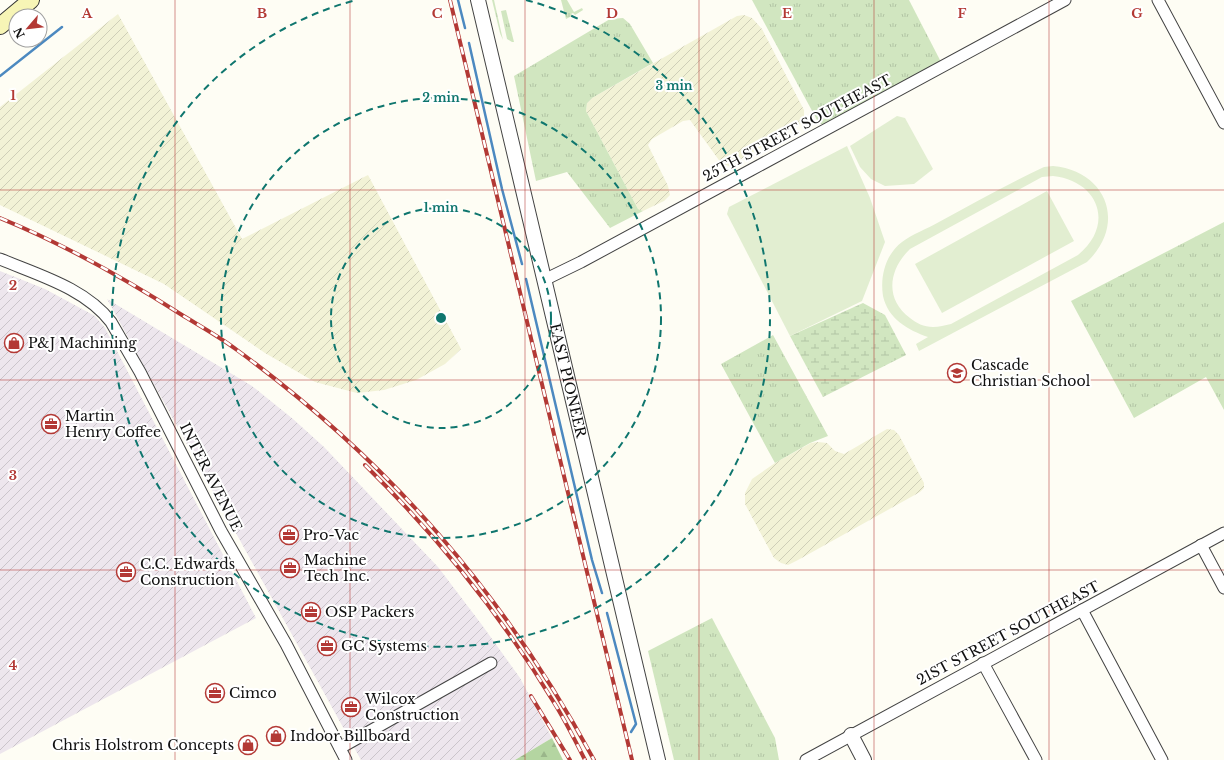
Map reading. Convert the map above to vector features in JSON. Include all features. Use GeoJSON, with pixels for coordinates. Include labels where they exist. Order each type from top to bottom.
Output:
{"type":"FeatureCollection","features":[{"type":"Feature","properties":{"kind":"main road"},"geometry":{"type":"LineString","coordinates":[[0,26],[31,0]]}},
{"type":"Feature","properties":{"kind":"street","name":"EAST PIONEER"},"geometry":{"type":"LineString","coordinates":[[478,0],[658,760]]}},
{"type":"Feature","properties":{"kind":"street","name":"25TH STREET SOUTHEAST"},"geometry":{"type":"LineString","coordinates":[[544,280],[581,262],[1065,0]]}},
{"type":"Feature","properties":{"kind":"street"},"geometry":{"type":"LineString","coordinates":[[1158,0],[1224,123]]}},
{"type":"Feature","properties":{"kind":"street","name":"INTER AVENUE"},"geometry":{"type":"LineString","coordinates":[[0,259],[83,296],[106,315],[111,322],[140,372],[218,525],[286,644],[346,760]]}},
{"type":"Feature","properties":{"kind":"street","name":"21ST STREET SOUTHEAST"},"geometry":{"type":"LineString","coordinates":[[806,760],[1224,533]]}},
{"type":"Feature","properties":{"kind":"street"},"geometry":{"type":"LineString","coordinates":[[1201,545],[1224,588]]}},
{"type":"Feature","properties":{"kind":"street"},"geometry":{"type":"LineString","coordinates":[[1082,610],[1162,760]]}},
{"type":"Feature","properties":{"kind":"street"},"geometry":{"type":"LineString","coordinates":[[340,748],[491,663]]}},
{"type":"Feature","properties":{"kind":"street"},"geometry":{"type":"LineString","coordinates":[[983,663],[1036,760]]}},
{"type":"Feature","properties":{"kind":"street"},"geometry":{"type":"LineString","coordinates":[[851,735],[864,760]]}},
{"type":"Feature","properties":{"kind":"shaded area"},"geometry":{"type":"Polygon","coordinates":[[[0,271],[45,289],[95,316],[105,328],[256,618],[0,754],[0,271]]]}},
{"type":"Feature","properties":{"kind":"shaded area"},"geometry":{"type":"Polygon","coordinates":[[[107,299],[252,386],[293,419],[324,447],[438,567],[520,678],[552,738],[515,760],[361,760],[107,299]]]}},
{"type":"Feature","properties":{"kind":"green space"},"geometry":{"type":"Polygon","coordinates":[[[492,0],[494,0],[503,40],[500,33],[492,0]]]}},
{"type":"Feature","properties":{"kind":"green space"},"geometry":{"type":"Polygon","coordinates":[[[561,0],[567,0],[574,12],[582,8],[583,10],[575,15],[573,13],[571,14],[572,16],[566,19],[561,0]]]}},
{"type":"Feature","properties":{"kind":"green space"},"geometry":{"type":"Polygon","coordinates":[[[752,0],[909,0],[941,62],[825,124],[821,124],[817,120],[752,0]]]}},
{"type":"Feature","properties":{"kind":"green space"},"geometry":{"type":"Polygon","coordinates":[[[506,10],[514,42],[507,39],[501,11],[506,10]]]}},
{"type":"Feature","properties":{"kind":"green space"},"geometry":{"type":"Polygon","coordinates":[[[118,14],[242,239],[368,175],[461,349],[445,364],[416,380],[384,390],[357,393],[315,382],[265,353],[164,284],[0,205],[0,107],[118,14]]]}},
{"type":"Feature","properties":{"kind":"green space"},"geometry":{"type":"Polygon","coordinates":[[[744,15],[752,18],[762,29],[804,110],[804,122],[729,166],[721,163],[690,120],[683,121],[652,139],[648,145],[668,186],[670,195],[664,201],[643,211],[638,209],[586,111],[587,103],[592,98],[737,16],[744,15]]]}},
{"type":"Feature","properties":{"kind":"green space"},"geometry":{"type":"Polygon","coordinates":[[[623,18],[630,24],[653,63],[592,98],[587,103],[586,111],[638,209],[643,211],[610,228],[567,172],[536,181],[514,76],[610,19],[623,18]]]}},
{"type":"Feature","properties":{"kind":"green space"},"geometry":{"type":"Polygon","coordinates":[[[897,116],[905,118],[933,169],[914,184],[885,186],[871,179],[860,167],[850,146],[897,116]]]}},
{"type":"Feature","properties":{"kind":"green space"},"geometry":{"type":"Polygon","coordinates":[[[847,146],[870,198],[885,242],[862,301],[790,336],[727,214],[729,207],[847,146]]]}},
{"type":"Feature","properties":{"kind":"green space"},"geometry":{"type":"Polygon","coordinates":[[[1053,166],[1072,170],[1087,178],[1098,189],[1105,202],[1108,216],[1106,232],[1099,247],[1087,262],[919,351],[916,344],[928,337],[906,327],[894,317],[889,311],[883,296],[883,274],[891,253],[910,236],[934,225],[1044,167],[1053,166]],[[1053,176],[1042,177],[910,249],[897,266],[894,275],[892,284],[896,302],[912,320],[923,325],[935,327],[951,324],[1078,255],[1089,243],[1096,231],[1098,218],[1097,206],[1091,195],[1082,186],[1069,180],[1053,176]]]}},
{"type":"Feature","properties":{"kind":"green space"},"geometry":{"type":"Polygon","coordinates":[[[1047,191],[1074,241],[942,313],[915,264],[1047,191]]]}},
{"type":"Feature","properties":{"kind":"green space"},"geometry":{"type":"Polygon","coordinates":[[[1224,222],[1224,410],[1206,377],[1134,418],[1071,301],[1224,222]]]}},
{"type":"Feature","properties":{"kind":"green space"},"geometry":{"type":"Polygon","coordinates":[[[863,303],[885,315],[906,355],[823,397],[790,336],[863,303]]]}},
{"type":"Feature","properties":{"kind":"green space"},"geometry":{"type":"Polygon","coordinates":[[[773,335],[828,436],[810,443],[775,463],[721,364],[773,335]]]}},
{"type":"Feature","properties":{"kind":"green space"},"geometry":{"type":"Polygon","coordinates":[[[887,429],[894,430],[899,435],[924,483],[924,488],[920,492],[788,565],[781,563],[774,558],[745,504],[745,493],[752,479],[775,463],[811,443],[827,443],[835,451],[844,454],[887,429]]]}},
{"type":"Feature","properties":{"kind":"green space"},"geometry":{"type":"Polygon","coordinates":[[[712,618],[775,738],[779,760],[674,760],[648,651],[712,618]]]}},
{"type":"Feature","properties":{"kind":"green space"},"geometry":{"type":"Polygon","coordinates":[[[552,738],[563,760],[515,760],[552,738]]]}},
{"type":"Feature","properties":{"kind":"waterway"},"geometry":{"type":"LineString","coordinates":[[458,0],[465,28]]}},
{"type":"Feature","properties":{"kind":"waterway"},"geometry":{"type":"LineString","coordinates":[[0,76],[62,27]]}},
{"type":"Feature","properties":{"kind":"waterway"},"geometry":{"type":"LineString","coordinates":[[469,43],[502,189],[522,264]]}},
{"type":"Feature","properties":{"kind":"waterway"},"geometry":{"type":"LineString","coordinates":[[526,279],[592,560],[602,593]]}},
{"type":"Feature","properties":{"kind":"waterway"},"geometry":{"type":"LineString","coordinates":[[607,613],[636,724],[631,732]]}},
{"type":"Feature","properties":{"kind":"railway"},"geometry":{"type":"LineString","coordinates":[[450,0],[632,760]]}},
{"type":"Feature","properties":{"kind":"railway"},"geometry":{"type":"LineString","coordinates":[[0,218],[24,228],[93,262],[217,336],[292,393],[344,438],[393,485],[439,535],[482,587],[522,642],[559,700],[594,760]]}},
{"type":"Feature","properties":{"kind":"railway"},"geometry":{"type":"LineString","coordinates":[[365,465],[392,492],[442,548],[490,607],[533,669],[553,701],[585,760]]}},
{"type":"Feature","properties":{"kind":"railway"},"geometry":{"type":"LineString","coordinates":[[531,696],[570,760]]}},
{"type":"Feature","properties":{"kind":"place","name":"P&J Machining"},"geometry":{"type":"Point","coordinates":[14,343]}},
{"type":"Feature","properties":{"kind":"place","name":"Cascade Christian School"},"geometry":{"type":"Point","coordinates":[957,373]}},
{"type":"Feature","properties":{"kind":"place","name":"Martin Henry Coffee"},"geometry":{"type":"Point","coordinates":[51,424]}},
{"type":"Feature","properties":{"kind":"place","name":"Pro-Vac"},"geometry":{"type":"Point","coordinates":[289,535]}},
{"type":"Feature","properties":{"kind":"place","name":"Machine Tech Inc."},"geometry":{"type":"Point","coordinates":[290,568]}},
{"type":"Feature","properties":{"kind":"place","name":"C.C. Edwards Construction"},"geometry":{"type":"Point","coordinates":[126,572]}},
{"type":"Feature","properties":{"kind":"place","name":"OSP Packers"},"geometry":{"type":"Point","coordinates":[311,612]}},
{"type":"Feature","properties":{"kind":"place","name":"GC Systems"},"geometry":{"type":"Point","coordinates":[327,646]}},
{"type":"Feature","properties":{"kind":"place","name":"Cimco"},"geometry":{"type":"Point","coordinates":[215,693]}},
{"type":"Feature","properties":{"kind":"place","name":"Wilcox Construction"},"geometry":{"type":"Point","coordinates":[351,707]}},
{"type":"Feature","properties":{"kind":"place","name":"Indoor Billboard"},"geometry":{"type":"Point","coordinates":[276,736]}},
{"type":"Feature","properties":{"kind":"place","name":"Chris Holstrom Concepts"},"geometry":{"type":"Point","coordinates":[248,745]}}]}
